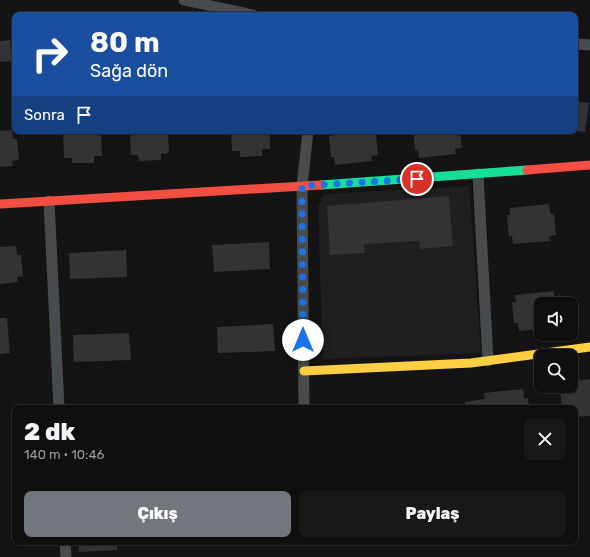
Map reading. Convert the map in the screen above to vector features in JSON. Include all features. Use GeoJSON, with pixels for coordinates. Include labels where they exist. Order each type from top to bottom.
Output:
{"type":"FeatureCollection","features":[{"type":"Feature","properties":{"kind":"street"},"geometry":{"type":"LineString","coordinates":[[184,0],[239,12]]}},
{"type":"Feature","properties":{"kind":"street"},"geometry":{"type":"LineString","coordinates":[[578,44],[590,45]]}},
{"type":"Feature","properties":{"kind":"street"},"geometry":{"type":"LineString","coordinates":[[304,405],[302,186],[308,134]]}},
{"type":"Feature","properties":{"kind":"street"},"geometry":{"type":"LineString","coordinates":[[0,204],[302,186],[590,166]]}},
{"type":"Feature","properties":{"kind":"street"},"geometry":{"type":"LineString","coordinates":[[478,174],[488,361]]}},
{"type":"Feature","properties":{"kind":"street"},"geometry":{"type":"LineString","coordinates":[[49,201],[59,405]]}},
{"type":"Feature","properties":{"kind":"street"},"geometry":{"type":"LineString","coordinates":[[304,371],[466,363],[590,347]]}},
{"type":"Feature","properties":{"kind":"street"},"geometry":{"type":"LineString","coordinates":[[65,545],[66,557]]}},
{"type":"Feature","properties":{"kind":"shaded area"},"geometry":{"type":"Polygon","coordinates":[[[469,186],[481,353],[323,359],[318,206],[324,194],[469,186]]]}},
{"type":"Feature","properties":{"kind":"building"},"geometry":{"type":"Polygon","coordinates":[[[10,40],[12,61],[0,62],[0,41],[10,40]]]}},
{"type":"Feature","properties":{"kind":"building"},"geometry":{"type":"Polygon","coordinates":[[[578,102],[589,103],[585,132],[578,131],[578,102]]]}},
{"type":"Feature","properties":{"kind":"building"},"geometry":{"type":"Polygon","coordinates":[[[12,130],[13,139],[17,139],[19,160],[12,161],[13,166],[0,167],[0,131],[12,130]]]}},
{"type":"Feature","properties":{"kind":"building"},"geometry":{"type":"Polygon","coordinates":[[[63,134],[101,134],[102,156],[94,156],[94,163],[72,163],[72,158],[64,158],[63,134]]]}},
{"type":"Feature","properties":{"kind":"building"},"geometry":{"type":"Polygon","coordinates":[[[130,134],[168,134],[169,153],[161,154],[161,160],[139,161],[138,155],[131,155],[130,134]]]}},
{"type":"Feature","properties":{"kind":"building"},"geometry":{"type":"Polygon","coordinates":[[[231,134],[270,134],[270,149],[262,149],[262,156],[240,157],[240,151],[232,151],[231,134]]]}},
{"type":"Feature","properties":{"kind":"building"},"geometry":{"type":"Polygon","coordinates":[[[332,134],[376,134],[378,155],[371,156],[372,161],[335,165],[334,157],[331,157],[329,136],[332,136],[332,134]]]}},
{"type":"Feature","properties":{"kind":"building"},"geometry":{"type":"Polygon","coordinates":[[[413,134],[460,134],[462,148],[455,149],[456,154],[419,158],[418,150],[415,150],[413,134]]]}},
{"type":"Feature","properties":{"kind":"building"},"geometry":{"type":"Polygon","coordinates":[[[449,196],[453,246],[420,249],[419,241],[364,244],[365,253],[330,255],[327,206],[449,196]]]}},
{"type":"Feature","properties":{"kind":"building"},"geometry":{"type":"Polygon","coordinates":[[[549,204],[550,214],[554,214],[556,235],[549,236],[550,241],[513,244],[512,236],[509,237],[507,215],[510,215],[510,208],[549,204]]]}},
{"type":"Feature","properties":{"kind":"building"},"geometry":{"type":"Polygon","coordinates":[[[269,242],[270,269],[214,272],[212,245],[269,242]]]}},
{"type":"Feature","properties":{"kind":"building"},"geometry":{"type":"Polygon","coordinates":[[[16,246],[17,255],[21,255],[23,276],[17,277],[18,282],[0,284],[0,247],[16,246]]]}},
{"type":"Feature","properties":{"kind":"building"},"geometry":{"type":"Polygon","coordinates":[[[126,250],[127,277],[70,279],[69,253],[126,250]]]}},
{"type":"Feature","properties":{"kind":"building"},"geometry":{"type":"Polygon","coordinates":[[[554,291],[554,297],[534,297],[534,330],[519,331],[518,323],[514,323],[512,302],[516,302],[515,295],[554,291]]]}},
{"type":"Feature","properties":{"kind":"building"},"geometry":{"type":"Polygon","coordinates":[[[0,318],[7,318],[10,353],[0,354],[0,318]]]}},
{"type":"Feature","properties":{"kind":"building"},"geometry":{"type":"Polygon","coordinates":[[[273,324],[275,351],[218,353],[217,327],[273,324]]]}},
{"type":"Feature","properties":{"kind":"building"},"geometry":{"type":"Polygon","coordinates":[[[129,333],[131,360],[74,362],[73,335],[129,333]]]}},
{"type":"Feature","properties":{"kind":"building"},"geometry":{"type":"Polygon","coordinates":[[[590,379],[590,416],[578,417],[578,405],[562,405],[560,393],[578,393],[578,380],[590,379]]]}},
{"type":"Feature","properties":{"kind":"building"},"geometry":{"type":"Polygon","coordinates":[[[523,389],[524,399],[528,398],[529,405],[465,405],[465,402],[485,399],[484,393],[523,389]]]}},
{"type":"Feature","properties":{"kind":"building"},"geometry":{"type":"Polygon","coordinates":[[[78,545],[117,545],[117,550],[79,552],[78,545]]]}},
{"type":"Feature","properties":{"kind":"traffic: fast"},"geometry":{"type":"LineString","coordinates":[[321,185],[527,170]]}},
{"type":"Feature","properties":{"kind":"traffic: slow"},"geometry":{"type":"LineString","coordinates":[[304,371],[471,363],[590,347]]}},
{"type":"Feature","properties":{"kind":"traffic: jam"},"geometry":{"type":"LineString","coordinates":[[527,170],[590,165]]}},
{"type":"Feature","properties":{"kind":"traffic: jam"},"geometry":{"type":"LineString","coordinates":[[0,204],[321,185]]}},
{"type":"Feature","properties":{"kind":"route"},"geometry":{"type":"LineString","coordinates":[[303,340],[302,186],[417,179]]}}]}
